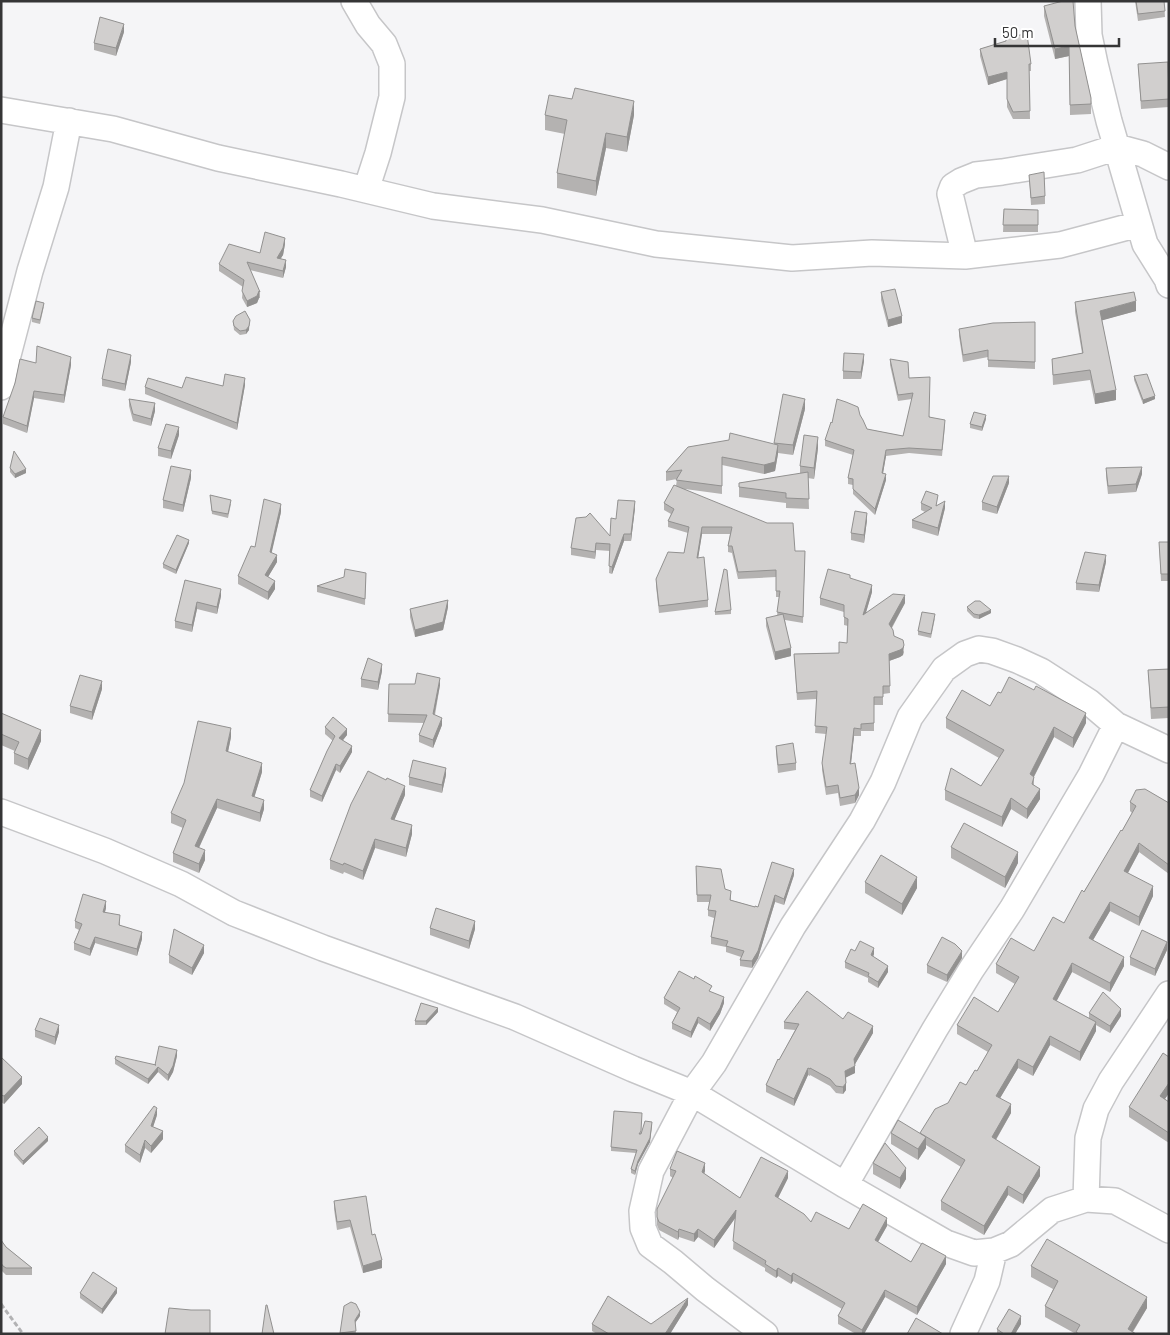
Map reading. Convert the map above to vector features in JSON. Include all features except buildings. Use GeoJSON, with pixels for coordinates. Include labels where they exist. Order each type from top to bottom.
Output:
{"type":"FeatureCollection","features":[{"type":"Feature","properties":{"kind":"street"},"geometry":{"type":"LineString","coordinates":[[354,1],[368,25],[384,44],[392,64],[392,97],[378,153],[366,190]]}},
{"type":"Feature","properties":{"kind":"street"},"geometry":{"type":"LineString","coordinates":[[1088,1],[1089,35],[1109,122],[1145,244],[1169,285]]}},
{"type":"Feature","properties":{"kind":"street"},"geometry":{"type":"LineString","coordinates":[[1,110],[113,129],[218,158],[433,206],[542,220],[656,244],[792,258],[872,253],[965,256],[1060,246],[1139,224]]}},
{"type":"Feature","properties":{"kind":"street"},"geometry":{"type":"LineString","coordinates":[[1,387],[30,270],[56,187],[69,121]]}},
{"type":"Feature","properties":{"kind":"street"},"geometry":{"type":"LineString","coordinates":[[965,256],[950,194],[953,186],[961,181],[976,175],[1077,160],[1117,147],[1143,154],[1169,168]]}},
{"type":"Feature","properties":{"kind":"street"},"geometry":{"type":"LineString","coordinates":[[765,1334],[650,1245],[643,1228],[642,1211],[651,1171],[692,1093],[714,1062],[793,926],[862,821],[883,782],[910,717],[944,670],[965,654],[979,649],[992,651],[1017,660],[1040,671],[1089,702],[1116,725],[1169,750]]}},
{"type":"Feature","properties":{"kind":"street"},"geometry":{"type":"LineString","coordinates":[[845,1186],[945,1012],[1017,901],[1091,775],[1116,725]]}},
{"type":"Feature","properties":{"kind":"street"},"geometry":{"type":"LineString","coordinates":[[1,812],[105,851],[181,884],[234,913],[323,948],[515,1017],[692,1093],[845,1186],[946,1243],[974,1253],[994,1251],[1011,1244],[1052,1210],[1086,1199],[1115,1201],[1169,1230]]}},
{"type":"Feature","properties":{"kind":"street"},"geometry":{"type":"LineString","coordinates":[[1086,1199],[1088,1138],[1096,1109],[1111,1081],[1169,994]]}},
{"type":"Feature","properties":{"kind":"street"},"geometry":{"type":"LineString","coordinates":[[962,1334],[987,1281],[994,1251]]}},
{"type":"Feature","properties":{"kind":"path"},"geometry":{"type":"LineString","coordinates":[[1,1304],[23,1334]]}}]}
